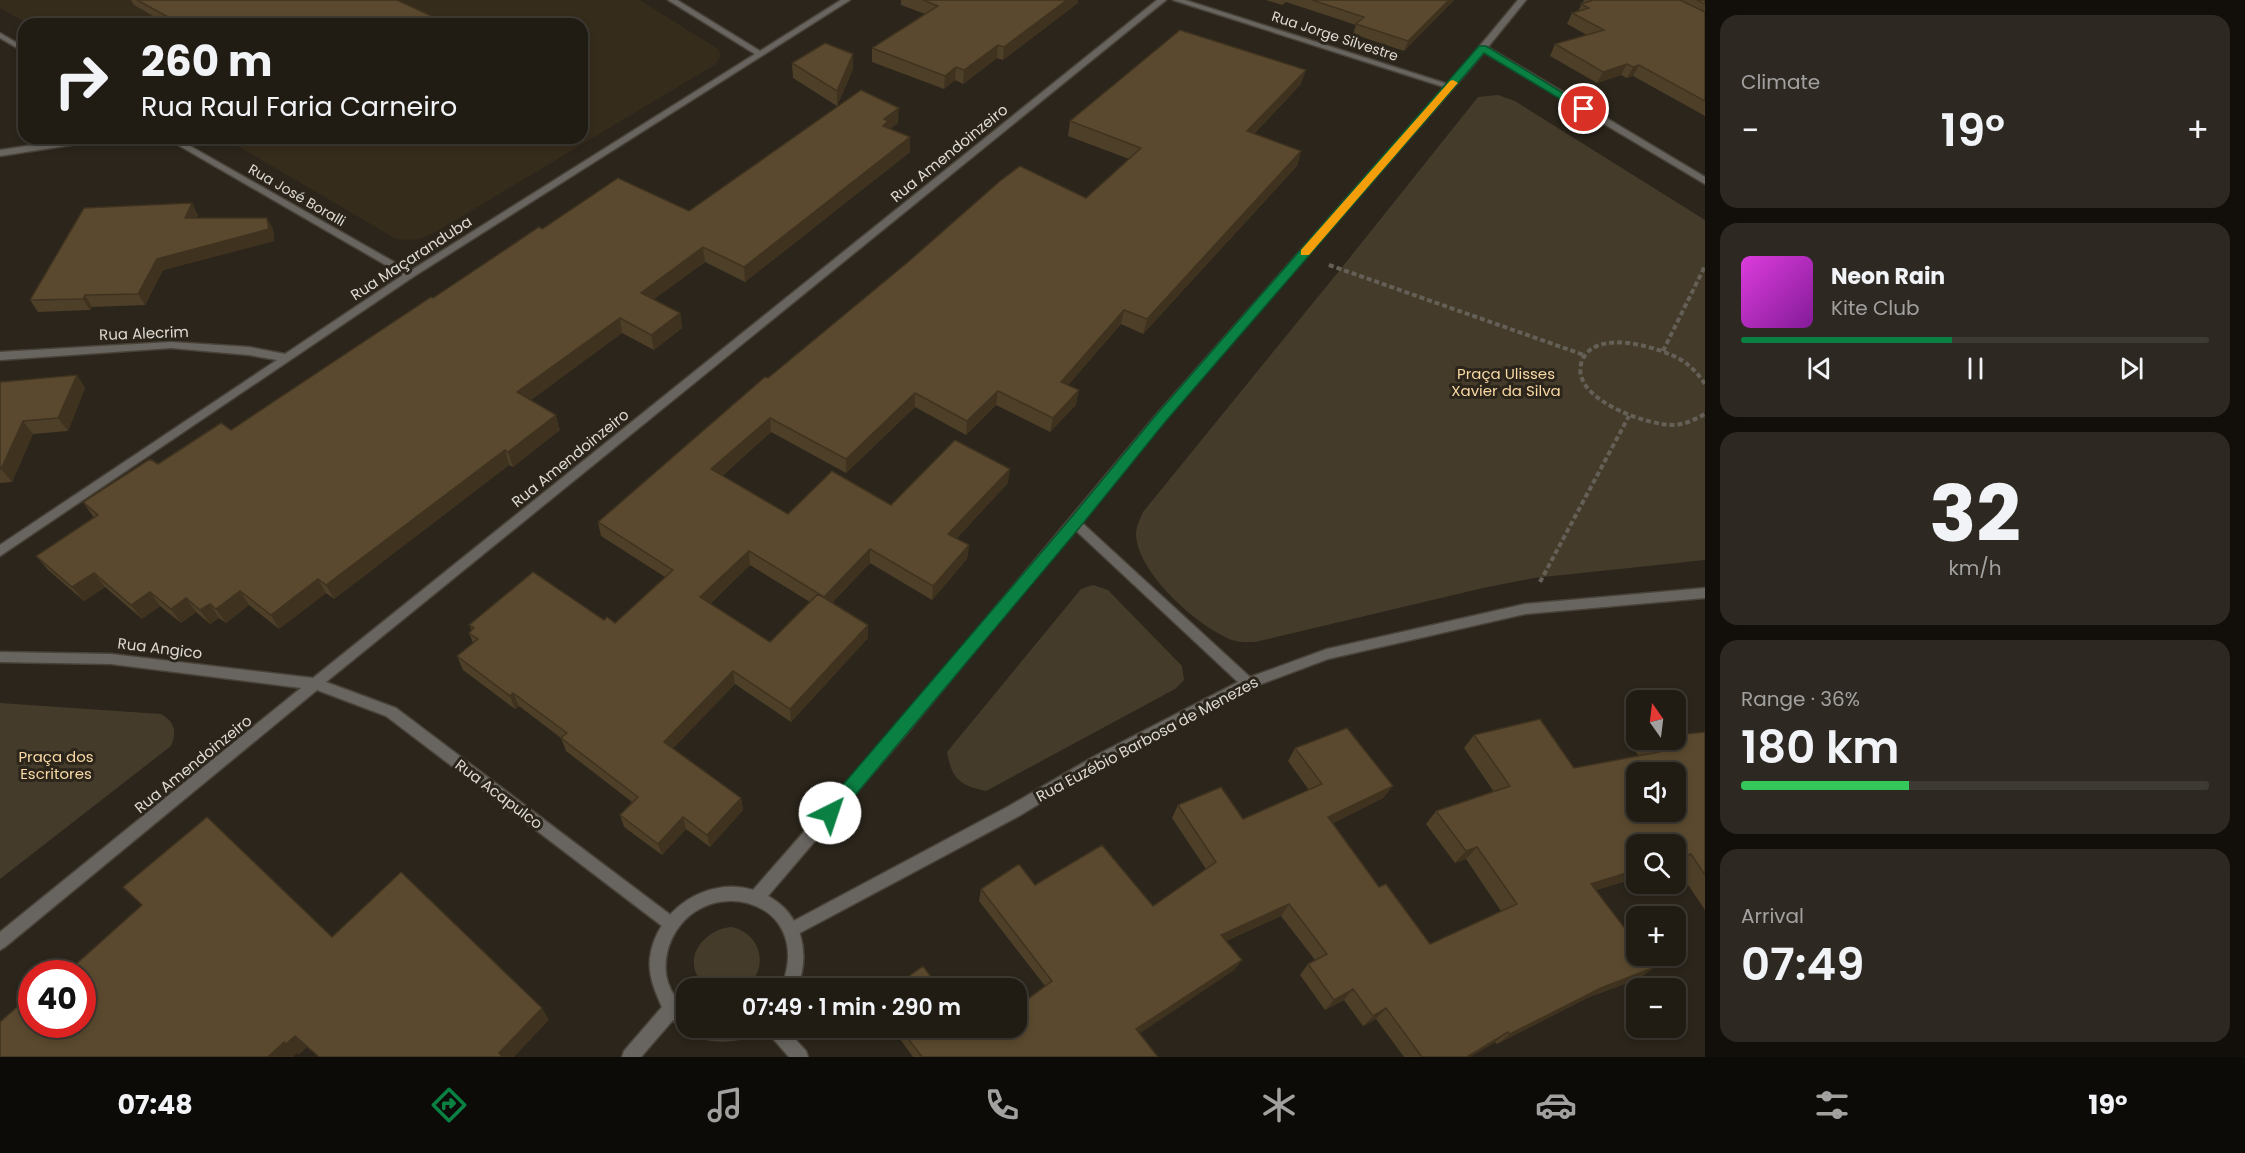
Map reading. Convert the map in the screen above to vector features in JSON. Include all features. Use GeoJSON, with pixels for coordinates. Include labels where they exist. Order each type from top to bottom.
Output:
{"type":"FeatureCollection","features":[{"type":"Feature","properties":{"kind":"street"},"geometry":{"type":"LineString","coordinates":[[672,0],[760,54]]}},
{"type":"Feature","properties":{"kind":"street","name":"Rua Maçaranduba"},"geometry":{"type":"LineString","coordinates":[[0,551],[410,275],[846,0]]}},
{"type":"Feature","properties":{"kind":"street","name":"Rua Amendoinzeiro"},"geometry":{"type":"LineString","coordinates":[[0,942],[315,684],[1162,0]]}},
{"type":"Feature","properties":{"kind":"street","name":"Rua Jorge Silvestre"},"geometry":{"type":"LineString","coordinates":[[1178,0],[1450,86]]}},
{"type":"Feature","properties":{"kind":"street"},"geometry":{"type":"LineString","coordinates":[[757,897],[1075,523],[1160,418],[1483,48],[1522,0]]}},
{"type":"Feature","properties":{"kind":"street"},"geometry":{"type":"LineString","coordinates":[[0,35],[18,46]]}},
{"type":"Feature","properties":{"kind":"street"},"geometry":{"type":"LineString","coordinates":[[1483,48],[1705,181]]}},
{"type":"Feature","properties":{"kind":"street"},"geometry":{"type":"LineString","coordinates":[[0,153],[58,144]]}},
{"type":"Feature","properties":{"kind":"street","name":"Rua José Boralli"},"geometry":{"type":"LineString","coordinates":[[181,144],[410,275]]}},
{"type":"Feature","properties":{"kind":"street","name":"Rua Alecrim"},"geometry":{"type":"LineString","coordinates":[[0,356],[171,345],[249,351],[288,358]]}},
{"type":"Feature","properties":{"kind":"street"},"geometry":{"type":"LineString","coordinates":[[1075,523],[1248,683]]}},
{"type":"Feature","properties":{"kind":"street","name":"Rua Euzébio Barbosa de Menezes"},"geometry":{"type":"LineString","coordinates":[[792,930],[1014,811],[1098,761],[1248,683],[1327,654],[1525,609],[1705,592]]}},
{"type":"Feature","properties":{"kind":"street","name":"Rua Angico"},"geometry":{"type":"LineString","coordinates":[[0,657],[111,659],[315,684]]}},
{"type":"Feature","properties":{"kind":"street","name":"Rua Acapulco"},"geometry":{"type":"LineString","coordinates":[[315,684],[391,712],[671,924]]}},
{"type":"Feature","properties":{"kind":"street"},"geometry":{"type":"LineString","coordinates":[[676,1013],[659,989],[656,966],[660,944],[671,924],[689,907],[711,896],[734,893],[757,897],[783,916],[792,930],[797,952],[794,978]]}},
{"type":"Feature","properties":{"kind":"street"},"geometry":{"type":"LineString","coordinates":[[630,1057],[671,1009]]}},
{"type":"Feature","properties":{"kind":"street"},"geometry":{"type":"LineString","coordinates":[[784,1038],[800,1057]]}},
{"type":"Feature","properties":{"kind":"path"},"geometry":{"type":"LineString","coordinates":[[1302,256],[1584,355]]}},
{"type":"Feature","properties":{"kind":"path"},"geometry":{"type":"LineString","coordinates":[[1663,351],[1705,266]]}},
{"type":"Feature","properties":{"kind":"path"},"geometry":{"type":"LineString","coordinates":[[1705,384],[1698,374],[1683,361],[1663,351],[1624,342],[1600,345],[1584,355],[1580,366],[1583,380],[1593,393],[1609,406],[1629,416],[1652,423],[1675,425],[1693,421],[1705,414]]}},
{"type":"Feature","properties":{"kind":"path"},"geometry":{"type":"LineString","coordinates":[[1525,609],[1629,416]]}},
{"type":"Feature","properties":{"kind":"shaded area"},"geometry":{"type":"Polygon","coordinates":[[[0,0],[640,0],[718,49],[721,55],[716,64],[588,141],[588,18],[18,18],[0,8],[0,0]]]}},
{"type":"Feature","properties":{"kind":"shaded area"},"geometry":{"type":"Polygon","coordinates":[[[234,144],[583,144],[434,233],[420,239],[396,239],[234,144]]]}},
{"type":"Feature","properties":{"kind":"green space","name":"Praça Ulisses Xavier da Silva"},"geometry":{"type":"Polygon","coordinates":[[[1498,95],[1515,101],[1705,220],[1705,560],[1534,578],[1255,642],[1235,641],[1218,633],[1172,597],[1147,565],[1139,549],[1136,534],[1143,512],[1478,97],[1498,95]]]}},
{"type":"Feature","properties":{"kind":"green space"},"geometry":{"type":"Polygon","coordinates":[[[1093,585],[1108,590],[1182,666],[1184,680],[1175,689],[986,791],[963,783],[954,775],[947,752],[1081,589],[1093,585]]]}},
{"type":"Feature","properties":{"kind":"green space","name":"Praça dos Escritores"},"geometry":{"type":"Polygon","coordinates":[[[0,703],[161,714],[172,724],[174,736],[171,746],[0,879],[0,703]]]}},
{"type":"Feature","properties":{"kind":"green space"},"geometry":{"type":"Polygon","coordinates":[[[731,927],[751,937],[759,955],[760,965],[754,978],[699,978],[696,974],[694,965],[698,947],[712,933],[731,927]]]}},
{"type":"Feature","properties":{"kind":"building"},"geometry":{"type":"Polygon","coordinates":[[[137,0],[397,0],[436,18],[170,18],[137,0]]]}},
{"type":"Feature","properties":{"kind":"building"},"geometry":{"type":"Polygon","coordinates":[[[923,0],[1067,0],[1004,47],[998,45],[964,70],[956,67],[945,76],[872,48],[938,6],[923,0]]]}},
{"type":"Feature","properties":{"kind":"building"},"geometry":{"type":"Polygon","coordinates":[[[1312,0],[1449,0],[1408,41],[1356,24],[1364,17],[1312,0]]]}},
{"type":"Feature","properties":{"kind":"building"},"geometry":{"type":"Polygon","coordinates":[[[1590,0],[1680,0],[1705,12],[1705,101],[1639,65],[1633,67],[1627,64],[1603,72],[1555,44],[1604,30],[1572,13],[1589,8],[1581,4],[1590,0]]]}},
{"type":"Feature","properties":{"kind":"building"},"geometry":{"type":"Polygon","coordinates":[[[1180,30],[1306,70],[1247,131],[1301,151],[1147,319],[1124,310],[1061,382],[1079,390],[1053,418],[998,391],[967,421],[915,393],[846,459],[770,418],[711,469],[788,514],[832,471],[891,505],[955,440],[1010,469],[948,534],[969,545],[933,586],[870,549],[824,597],[749,551],[700,597],[770,642],[818,594],[868,625],[790,709],[733,671],[664,742],[741,798],[707,835],[683,817],[658,844],[620,815],[638,797],[561,738],[567,733],[513,693],[510,696],[457,656],[478,639],[469,633],[474,628],[469,625],[533,572],[604,620],[607,617],[615,623],[673,570],[598,522],[765,377],[768,378],[1020,166],[1086,198],[1141,148],[1070,121],[1180,30]]]}},
{"type":"Feature","properties":{"kind":"building"},"geometry":{"type":"Polygon","coordinates":[[[825,43],[853,54],[837,91],[792,63],[825,43]]]}},
{"type":"Feature","properties":{"kind":"building"},"geometry":{"type":"Polygon","coordinates":[[[861,90],[899,108],[884,119],[888,121],[883,126],[910,137],[744,267],[703,247],[641,293],[680,313],[651,335],[620,318],[517,392],[556,415],[508,452],[505,450],[326,585],[318,579],[271,615],[240,591],[216,609],[210,604],[200,610],[186,598],[171,609],[150,592],[131,605],[94,573],[72,587],[36,556],[98,515],[83,502],[150,459],[158,464],[221,423],[231,430],[431,297],[433,298],[539,227],[542,229],[618,178],[689,211],[861,90]]]}},
{"type":"Feature","properties":{"kind":"building"},"geometry":{"type":"Polygon","coordinates":[[[192,203],[185,218],[267,218],[269,229],[157,259],[138,294],[85,295],[83,299],[30,300],[84,208],[192,203]]]}},
{"type":"Feature","properties":{"kind":"building"},"geometry":{"type":"Polygon","coordinates":[[[77,375],[58,418],[23,421],[0,469],[0,382],[77,375]]]}},
{"type":"Feature","properties":{"kind":"building"},"geometry":{"type":"Polygon","coordinates":[[[1540,719],[1574,768],[1659,752],[1658,750],[1686,750],[1686,734],[1705,732],[1705,875],[1691,854],[1686,856],[1686,834],[1626,834],[1626,873],[1591,884],[1626,930],[1626,966],[1655,967],[1601,988],[1510,1034],[1508,1032],[1467,1057],[1422,1057],[1386,1008],[1373,1016],[1353,989],[1334,1000],[1308,964],[1327,954],[1289,904],[1221,935],[1242,960],[1136,1029],[1158,1057],[922,1057],[908,1038],[1027,1038],[1027,1000],[1052,981],[981,889],[1019,864],[1035,885],[1102,845],[1153,906],[1216,862],[1178,805],[1221,787],[1243,819],[1322,784],[1295,748],[1347,728],[1393,786],[1328,817],[1379,887],[1386,884],[1430,944],[1517,904],[1477,847],[1466,851],[1436,811],[1510,786],[1474,735],[1540,719]]]}},
{"type":"Feature","properties":{"kind":"building"},"geometry":{"type":"Polygon","coordinates":[[[207,817],[332,937],[401,872],[542,1008],[499,1053],[503,1057],[319,1057],[295,1036],[286,1044],[284,1042],[268,1057],[0,1057],[0,1022],[18,1006],[18,1038],[96,1038],[96,960],[81,960],[142,905],[123,887],[207,817]]]}},
{"type":"Feature","properties":{"kind":"building"},"geometry":{"type":"Polygon","coordinates":[[[923,966],[932,978],[907,978],[923,966]]]}},
{"type":"Feature","properties":{"kind":"slow traffic"},"geometry":{"type":"LineString","coordinates":[[1305,252],[1453,83]]}},
{"type":"Feature","properties":{"kind":"route"},"geometry":{"type":"LineString","coordinates":[[830,813],[1075,523],[1160,418],[1483,48],[1584,109]]}}]}
